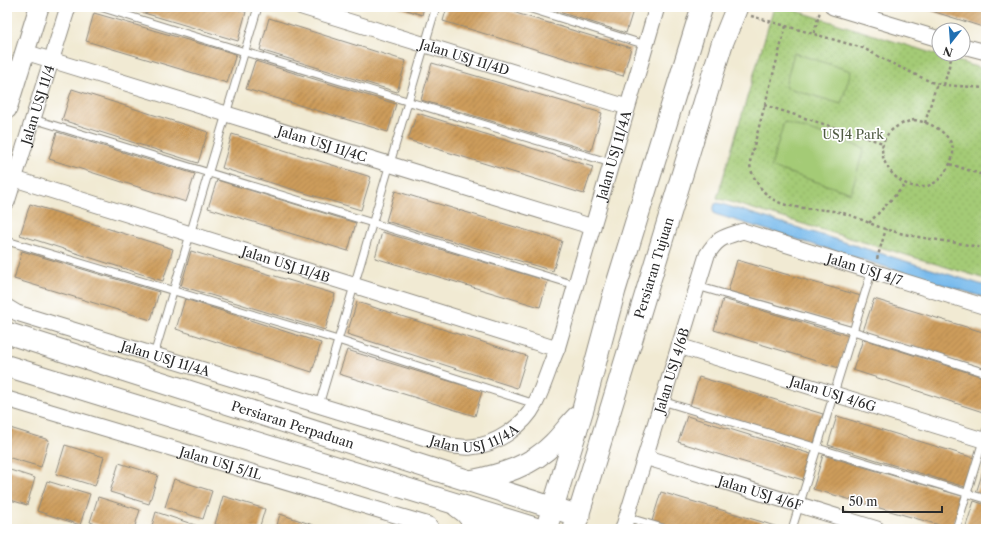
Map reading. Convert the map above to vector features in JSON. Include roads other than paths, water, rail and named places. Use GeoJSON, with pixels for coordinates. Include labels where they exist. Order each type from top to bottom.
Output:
{"type":"FeatureCollection","features":[{"type":"Feature","properties":{"kind":"main road"},"geometry":{"type":"LineString","coordinates":[[546,529],[583,408],[615,290],[702,7]]}},
{"type":"Feature","properties":{"kind":"main road","name":"Persiaran Tujuan"},"geometry":{"type":"LineString","coordinates":[[576,522],[722,44],[736,9]]}},
{"type":"Feature","properties":{"kind":"main road","name":"Persiaran Perpaduan"},"geometry":{"type":"LineString","coordinates":[[7,333],[552,508],[576,522]]}},
{"type":"Feature","properties":{"kind":"main road","name":"Persiaran Perpaduan"},"geometry":{"type":"LineString","coordinates":[[7,366],[538,529]]}},
{"type":"Feature","properties":{"kind":"main road"},"geometry":{"type":"LineString","coordinates":[[469,481],[510,471],[538,456],[554,443],[583,408]]}},
{"type":"Feature","properties":{"kind":"main road"},"geometry":{"type":"LineString","coordinates":[[452,502],[465,512],[480,529]]}},
{"type":"Feature","properties":{"kind":"street"},"geometry":{"type":"LineString","coordinates":[[7,110],[39,7]]}},
{"type":"Feature","properties":{"kind":"street","name":"Jalan USJ 11/4"},"geometry":{"type":"LineString","coordinates":[[7,202],[68,7]]}},
{"type":"Feature","properties":{"kind":"street","name":"Jalan USJ 11/4D"},"geometry":{"type":"LineString","coordinates":[[302,7],[627,107]]}},
{"type":"Feature","properties":{"kind":"street","name":"Jalan USJ 11/4A"},"geometry":{"type":"LineString","coordinates":[[7,307],[17,313],[452,446],[471,448],[492,442],[509,432],[525,419],[535,404],[557,349],[657,7]]}},
{"type":"Feature","properties":{"kind":"street"},"geometry":{"type":"LineString","coordinates":[[833,7],[931,36]]}},
{"type":"Feature","properties":{"kind":"street"},"geometry":{"type":"LineString","coordinates":[[971,48],[986,52]]}},
{"type":"Feature","properties":{"kind":"street","name":"Jalan USJ 11/4C"},"geometry":{"type":"LineString","coordinates":[[25,52],[593,227]]}},
{"type":"Feature","properties":{"kind":"street","name":"Jalan USJ 11/4B"},"geometry":{"type":"LineString","coordinates":[[14,179],[557,349]]}},
{"type":"Feature","properties":{"kind":"street","name":"Jalan USJ 4/7"},"geometry":{"type":"LineString","coordinates":[[743,231],[872,270],[986,307]]}},
{"type":"Feature","properties":{"kind":"street","name":"Jalan USJ 4/6B"},"geometry":{"type":"LineString","coordinates":[[625,523],[707,255],[713,245],[720,239],[743,231]]}},
{"type":"Feature","properties":{"kind":"street","name":"Jalan USJ 4/6G"},"geometry":{"type":"LineString","coordinates":[[679,346],[834,394],[985,438]]}},
{"type":"Feature","properties":{"kind":"street","name":"Jalan USJ 5/1L"},"geometry":{"type":"LineString","coordinates":[[7,399],[429,525],[432,529]]}},
{"type":"Feature","properties":{"kind":"street","name":"Jalan USJ 4/6F"},"geometry":{"type":"LineString","coordinates":[[645,457],[877,529]]}},
{"type":"Feature","properties":{"kind":"lane"},"geometry":{"type":"LineString","coordinates":[[100,7],[611,163]]}},
{"type":"Feature","properties":{"kind":"lane"},"geometry":{"type":"LineString","coordinates":[[154,355],[258,7]]}},
{"type":"Feature","properties":{"kind":"lane"},"geometry":{"type":"LineString","coordinates":[[319,405],[436,7]]}},
{"type":"Feature","properties":{"kind":"lane"},"geometry":{"type":"LineString","coordinates":[[525,7],[646,44]]}},
{"type":"Feature","properties":{"kind":"lane"},"geometry":{"type":"LineString","coordinates":[[33,119],[575,286]]}},
{"type":"Feature","properties":{"kind":"lane"},"geometry":{"type":"LineString","coordinates":[[7,241],[338,340],[535,404]]}},
{"type":"Feature","properties":{"kind":"lane"},"geometry":{"type":"LineString","coordinates":[[792,529],[872,270]]}},
{"type":"Feature","properties":{"kind":"lane"},"geometry":{"type":"LineString","coordinates":[[697,286],[853,331],[986,373]]}},
{"type":"Feature","properties":{"kind":"lane"},"geometry":{"type":"LineString","coordinates":[[662,401],[986,499]]}},
{"type":"Feature","properties":{"kind":"lane"},"geometry":{"type":"LineString","coordinates":[[956,529],[985,438]]}},
{"type":"Feature","properties":{"kind":"lane"},"geometry":{"type":"LineString","coordinates":[[625,523],[666,529]]}},
{"type":"Feature","properties":{"kind":"water"},"geometry":{"type":"Polygon","coordinates":[[[718,203],[986,286],[986,298],[715,214],[713,211],[715,204],[718,203]]]}},
{"type":"Feature","properties":{"kind":"park label","name":"USJ4 Park"},"geometry":{"type":"Point","coordinates":[853,134]}}]}
